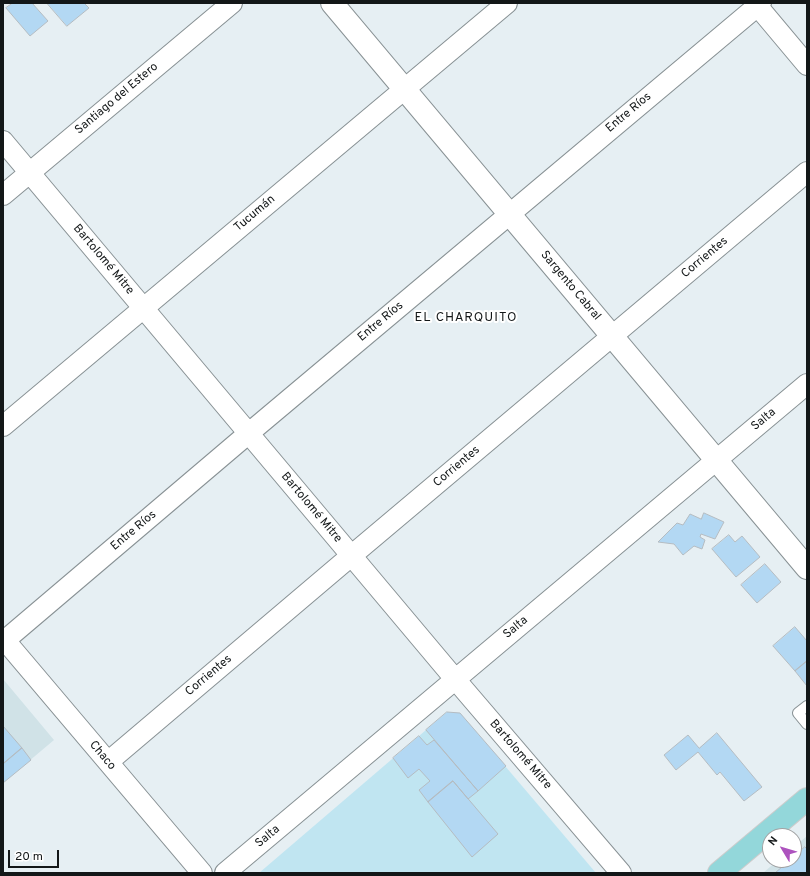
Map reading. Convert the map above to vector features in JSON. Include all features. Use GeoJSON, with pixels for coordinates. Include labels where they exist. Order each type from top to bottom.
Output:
{"type":"FeatureCollection","features":[{"type":"Feature","properties":{"kind":"main road","name":"Sargento Cabral"},"geometry":{"type":"LineString","coordinates":[[332,3],[807,568]]}},
{"type":"Feature","properties":{"kind":"main road"},"geometry":{"type":"LineString","coordinates":[[719,873],[807,799]]}},
{"type":"Feature","properties":{"kind":"street","name":"Santiago del Estero"},"geometry":{"type":"LineString","coordinates":[[3,195],[232,3]]}},
{"type":"Feature","properties":{"kind":"street","name":"Tucumán"},"geometry":{"type":"LineString","coordinates":[[3,426],[507,3]]}},
{"type":"Feature","properties":{"kind":"street"},"geometry":{"type":"LineString","coordinates":[[758,4],[807,65]]}},
{"type":"Feature","properties":{"kind":"street","name":"Entre Ríos"},"geometry":{"type":"LineString","coordinates":[[4,640],[758,4]]}},
{"type":"Feature","properties":{"kind":"street","name":"Bartolomé Mitre"},"geometry":{"type":"LineString","coordinates":[[3,141],[351,556],[621,873]]}},
{"type":"Feature","properties":{"kind":"street","name":"Corrientes"},"geometry":{"type":"LineString","coordinates":[[108,762],[807,172]]}},
{"type":"Feature","properties":{"kind":"street","name":"Salta"},"geometry":{"type":"LineString","coordinates":[[225,873],[807,384]]}},
{"type":"Feature","properties":{"kind":"street","name":"Chaco"},"geometry":{"type":"LineString","coordinates":[[4,640],[202,873]]}},
{"type":"Feature","properties":{"kind":"lane"},"geometry":{"type":"LineString","coordinates":[[807,706],[798,713],[807,724]]}},
{"type":"Feature","properties":{"kind":"shaded area"},"geometry":{"type":"Polygon","coordinates":[[[3,679],[54,740],[3,783],[3,679]]]}},
{"type":"Feature","properties":{"kind":"shaded area"},"geometry":{"type":"Polygon","coordinates":[[[447,712],[460,713],[596,873],[259,873],[447,712]]]}},
{"type":"Feature","properties":{"kind":"shaded area"},"geometry":{"type":"Polygon","coordinates":[[[807,836],[807,873],[763,873],[769,868],[802,868],[802,840],[807,836]]]}},
{"type":"Feature","properties":{"kind":"building"},"geometry":{"type":"Polygon","coordinates":[[[13,3],[32,3],[48,21],[30,36],[6,8],[13,3]]]}},
{"type":"Feature","properties":{"kind":"building"},"geometry":{"type":"Polygon","coordinates":[[[47,3],[84,3],[89,8],[67,26],[47,3]]]}},
{"type":"Feature","properties":{"kind":"building"},"geometry":{"type":"Polygon","coordinates":[[[704,513],[724,522],[715,539],[701,534],[700,537],[705,540],[702,549],[694,546],[683,555],[674,544],[658,542],[677,523],[683,525],[690,514],[701,519],[704,513]]]}},
{"type":"Feature","properties":{"kind":"building"},"geometry":{"type":"Polygon","coordinates":[[[729,535],[735,542],[742,536],[760,557],[736,577],[712,549],[729,535]]]}},
{"type":"Feature","properties":{"kind":"building"},"geometry":{"type":"Polygon","coordinates":[[[765,564],[781,582],[757,603],[741,585],[765,564]]]}},
{"type":"Feature","properties":{"kind":"building"},"geometry":{"type":"Polygon","coordinates":[[[795,627],[807,641],[807,661],[795,671],[773,646],[795,627]]]}},
{"type":"Feature","properties":{"kind":"building"},"geometry":{"type":"Polygon","coordinates":[[[807,661],[807,686],[795,671],[807,661]]]}},
{"type":"Feature","properties":{"kind":"building"},"geometry":{"type":"Polygon","coordinates":[[[447,712],[460,713],[506,766],[478,791],[426,730],[447,712]]]}},
{"type":"Feature","properties":{"kind":"building"},"geometry":{"type":"Polygon","coordinates":[[[3,726],[22,748],[3,764],[3,726]]]}},
{"type":"Feature","properties":{"kind":"building"},"geometry":{"type":"Polygon","coordinates":[[[717,733],[762,787],[744,801],[720,772],[717,775],[698,752],[676,770],[664,755],[688,735],[699,748],[717,733]]]}},
{"type":"Feature","properties":{"kind":"building"},"geometry":{"type":"Polygon","coordinates":[[[419,736],[427,745],[434,740],[478,791],[468,799],[453,781],[428,802],[419,790],[430,781],[419,769],[408,778],[393,758],[419,736]]]}},
{"type":"Feature","properties":{"kind":"building"},"geometry":{"type":"Polygon","coordinates":[[[22,748],[31,760],[3,783],[3,764],[22,748]]]}},
{"type":"Feature","properties":{"kind":"building"},"geometry":{"type":"Polygon","coordinates":[[[453,781],[498,834],[472,857],[428,802],[453,781]]]}},
{"type":"Feature","properties":{"kind":"building"},"geometry":{"type":"Polygon","coordinates":[[[805,847],[807,849],[807,873],[775,873],[781,868],[802,868],[802,850],[805,847]]]}},
{"type":"Feature","properties":{"kind":"district","name":"EL CHARQUITO"},"geometry":{"type":"Point","coordinates":[466,318]}}]}
